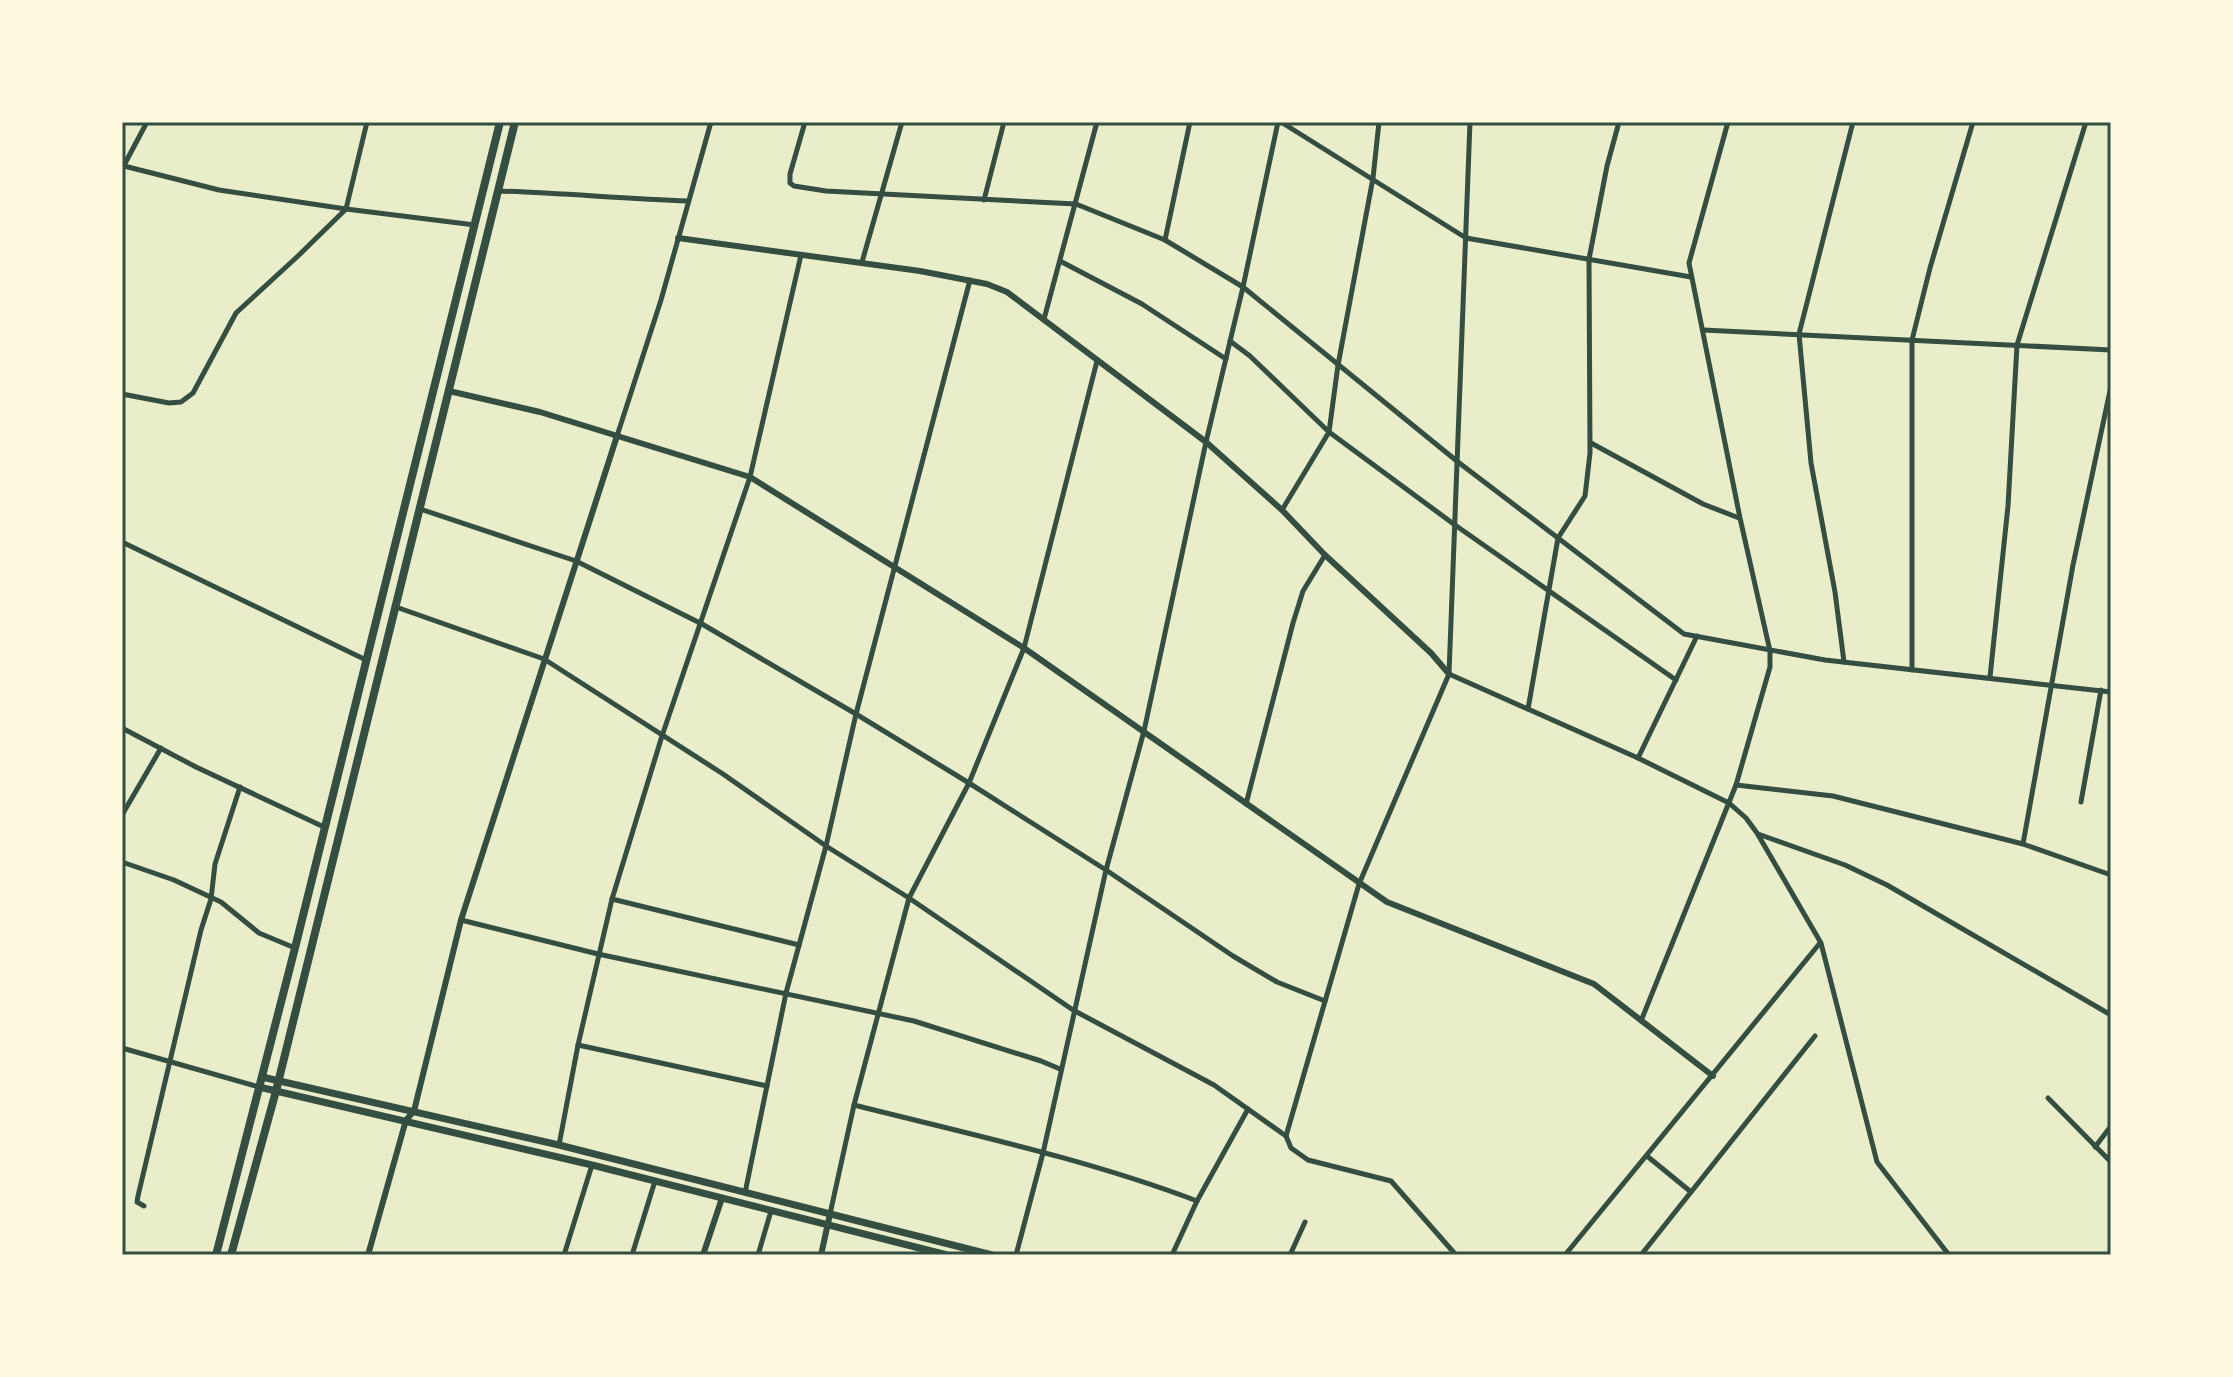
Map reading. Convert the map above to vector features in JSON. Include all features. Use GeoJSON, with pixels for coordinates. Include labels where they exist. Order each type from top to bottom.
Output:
{"type":"FeatureCollection","features":[{"type":"Feature","properties":{"kind":"highway"},"geometry":{"type":"LineString","coordinates":[[216,1255],[500,122]]}},
{"type":"Feature","properties":{"kind":"highway"},"geometry":{"type":"LineString","coordinates":[[231,1255],[279,1080],[515,122]]}},
{"type":"Feature","properties":{"kind":"main road"},"geometry":{"type":"LineString","coordinates":[[262,1077],[559,1145],[992,1255]]}},
{"type":"Feature","properties":{"kind":"main road"},"geometry":{"type":"LineString","coordinates":[[259,1087],[592,1165],[827,1224],[920,1252],[947,1255]]}},
{"type":"Feature","properties":{"kind":"street"},"geometry":{"type":"LineString","coordinates":[[147,122],[123,166],[219,190],[475,225]]}},
{"type":"Feature","properties":{"kind":"street"},"geometry":{"type":"LineString","coordinates":[[122,394],[169,403],[181,402],[193,393],[236,313],[346,209],[367,122]]}},
{"type":"Feature","properties":{"kind":"street"},"geometry":{"type":"LineString","coordinates":[[368,1255],[406,1120],[414,1111],[461,920],[661,300],[711,122]]}},
{"type":"Feature","properties":{"kind":"street"},"geometry":{"type":"LineString","coordinates":[[805,122],[791,167],[790,183],[794,186],[880,195],[1076,204],[1165,240],[1243,287],[1458,462],[1684,634],[1844,662],[2111,692]]}},
{"type":"Feature","properties":{"kind":"street"},"geometry":{"type":"LineString","coordinates":[[862,262],[902,122]]}},
{"type":"Feature","properties":{"kind":"street"},"geometry":{"type":"LineString","coordinates":[[984,200],[1004,122]]}},
{"type":"Feature","properties":{"kind":"street"},"geometry":{"type":"LineString","coordinates":[[1044,319],[1097,122]]}},
{"type":"Feature","properties":{"kind":"street"},"geometry":{"type":"LineString","coordinates":[[1165,240],[1190,122]]}},
{"type":"Feature","properties":{"kind":"street"},"geometry":{"type":"LineString","coordinates":[[1016,1255],[1043,1153],[1106,870],[1144,731],[1279,122],[1466,238],[1691,277]]}},
{"type":"Feature","properties":{"kind":"street"},"geometry":{"type":"LineString","coordinates":[[1282,510],[1329,432],[1338,365],[1373,178],[1379,122]]}},
{"type":"Feature","properties":{"kind":"street"},"geometry":{"type":"LineString","coordinates":[[1286,1136],[1359,884],[1449,674],[1470,122]]}},
{"type":"Feature","properties":{"kind":"street"},"geometry":{"type":"LineString","coordinates":[[1528,709],[1558,538],[1585,496],[1590,442],[1589,259],[1619,122]]}},
{"type":"Feature","properties":{"kind":"street"},"geometry":{"type":"LineString","coordinates":[[1641,1021],[1736,785],[1770,667],[1770,651],[1689,263],[1728,122]]}},
{"type":"Feature","properties":{"kind":"street"},"geometry":{"type":"LineString","coordinates":[[1844,662],[1835,592],[1811,463],[1799,334],[1853,122]]}},
{"type":"Feature","properties":{"kind":"street"},"geometry":{"type":"LineString","coordinates":[[1912,670],[1912,340],[1973,122]]}},
{"type":"Feature","properties":{"kind":"street"},"geometry":{"type":"LineString","coordinates":[[1990,678],[2008,506],[2017,345],[2086,122]]}},
{"type":"Feature","properties":{"kind":"street"},"geometry":{"type":"LineString","coordinates":[[498,191],[688,201]]}},
{"type":"Feature","properties":{"kind":"street"},"geometry":{"type":"LineString","coordinates":[[678,238],[862,262],[970,280],[1007,292],[1206,442],[1282,510],[1449,674],[1638,758],[1729,803],[1757,833],[1821,943],[1877,1162],[1949,1255]]}},
{"type":"Feature","properties":{"kind":"street"},"geometry":{"type":"LineString","coordinates":[[559,1145],[578,1045],[612,899],[662,736],[750,477],[801,255]]}},
{"type":"Feature","properties":{"kind":"street"},"geometry":{"type":"LineString","coordinates":[[1060,261],[1142,304],[1226,359]]}},
{"type":"Feature","properties":{"kind":"street"},"geometry":{"type":"LineString","coordinates":[[745,1193],[786,993],[970,280]]}},
{"type":"Feature","properties":{"kind":"street"},"geometry":{"type":"LineString","coordinates":[[1703,330],[2111,350]]}},
{"type":"Feature","properties":{"kind":"street"},"geometry":{"type":"LineString","coordinates":[[1230,341],[1250,356],[1329,432],[1676,680]]}},
{"type":"Feature","properties":{"kind":"street"},"geometry":{"type":"LineString","coordinates":[[821,1255],[854,1105],[909,898],[969,783],[1024,648],[1097,361]]}},
{"type":"Feature","properties":{"kind":"street"},"geometry":{"type":"LineString","coordinates":[[2023,844],[2073,565],[2111,386]]}},
{"type":"Feature","properties":{"kind":"street"},"geometry":{"type":"LineString","coordinates":[[449,391],[540,412],[750,477],[1024,648],[1387,902],[1594,984],[1713,1076]]}},
{"type":"Feature","properties":{"kind":"street"},"geometry":{"type":"LineString","coordinates":[[1590,442],[1703,504],[1740,518]]}},
{"type":"Feature","properties":{"kind":"street"},"geometry":{"type":"LineString","coordinates":[[420,509],[576,561],[702,624],[969,783],[1233,956],[1277,982],[1325,1001]]}},
{"type":"Feature","properties":{"kind":"street"},"geometry":{"type":"LineString","coordinates":[[122,542],[366,661]]}},
{"type":"Feature","properties":{"kind":"street"},"geometry":{"type":"LineString","coordinates":[[1246,804],[1303,591],[1325,555]]}},
{"type":"Feature","properties":{"kind":"street"},"geometry":{"type":"LineString","coordinates":[[396,607],[544,659],[723,774],[1073,1010],[1214,1085],[1286,1136],[1291,1148],[1308,1160],[1391,1181],[1456,1255]]}},
{"type":"Feature","properties":{"kind":"street"},"geometry":{"type":"LineString","coordinates":[[1638,758],[1697,636]]}},
{"type":"Feature","properties":{"kind":"street"},"geometry":{"type":"LineString","coordinates":[[2081,802],[2101,690]]}},
{"type":"Feature","properties":{"kind":"street"},"geometry":{"type":"LineString","coordinates":[[122,728],[325,828]]}},
{"type":"Feature","properties":{"kind":"street"},"geometry":{"type":"LineString","coordinates":[[122,815],[161,748]]}},
{"type":"Feature","properties":{"kind":"street"},"geometry":{"type":"LineString","coordinates":[[1736,785],[1833,796],[2023,844],[2111,875]]}},
{"type":"Feature","properties":{"kind":"street"},"geometry":{"type":"LineString","coordinates":[[144,1206],[137,1202],[138,1196],[211,899],[215,864],[240,787]]}},
{"type":"Feature","properties":{"kind":"street"},"geometry":{"type":"LineString","coordinates":[[1757,833],[1845,865],[1887,885],[2111,1015]]}},
{"type":"Feature","properties":{"kind":"street"},"geometry":{"type":"LineString","coordinates":[[122,862],[174,880],[221,902],[259,933],[295,948]]}},
{"type":"Feature","properties":{"kind":"street"},"geometry":{"type":"LineString","coordinates":[[612,899],[799,945]]}},
{"type":"Feature","properties":{"kind":"street"},"geometry":{"type":"LineString","coordinates":[[461,920],[598,954],[914,1021],[1060,1069]]}},
{"type":"Feature","properties":{"kind":"street"},"geometry":{"type":"LineString","coordinates":[[1565,1255],[1821,943]]}},
{"type":"Feature","properties":{"kind":"street"},"geometry":{"type":"LineString","coordinates":[[1641,1255],[1815,1036]]}},
{"type":"Feature","properties":{"kind":"street"},"geometry":{"type":"LineString","coordinates":[[578,1045],[767,1086]]}},
{"type":"Feature","properties":{"kind":"street"},"geometry":{"type":"LineString","coordinates":[[122,1048],[259,1087]]}},
{"type":"Feature","properties":{"kind":"street"},"geometry":{"type":"LineString","coordinates":[[2048,1098],[2111,1162]]}},
{"type":"Feature","properties":{"kind":"street"},"geometry":{"type":"LineString","coordinates":[[854,1105],[1043,1153],[1154,1185],[1197,1201]]}},
{"type":"Feature","properties":{"kind":"street"},"geometry":{"type":"LineString","coordinates":[[1172,1255],[1197,1201],[1248,1109]]}},
{"type":"Feature","properties":{"kind":"street"},"geometry":{"type":"LineString","coordinates":[[2095,1147],[2111,1126]]}},
{"type":"Feature","properties":{"kind":"street"},"geometry":{"type":"LineString","coordinates":[[1647,1156],[1691,1192]]}},
{"type":"Feature","properties":{"kind":"street"},"geometry":{"type":"LineString","coordinates":[[564,1255],[592,1165]]}},
{"type":"Feature","properties":{"kind":"street"},"geometry":{"type":"LineString","coordinates":[[632,1255],[655,1181]]}},
{"type":"Feature","properties":{"kind":"street"},"geometry":{"type":"LineString","coordinates":[[703,1255],[722,1198]]}},
{"type":"Feature","properties":{"kind":"street"},"geometry":{"type":"LineString","coordinates":[[758,1255],[771,1211]]}},
{"type":"Feature","properties":{"kind":"street"},"geometry":{"type":"LineString","coordinates":[[1290,1255],[1305,1222]]}}]}
